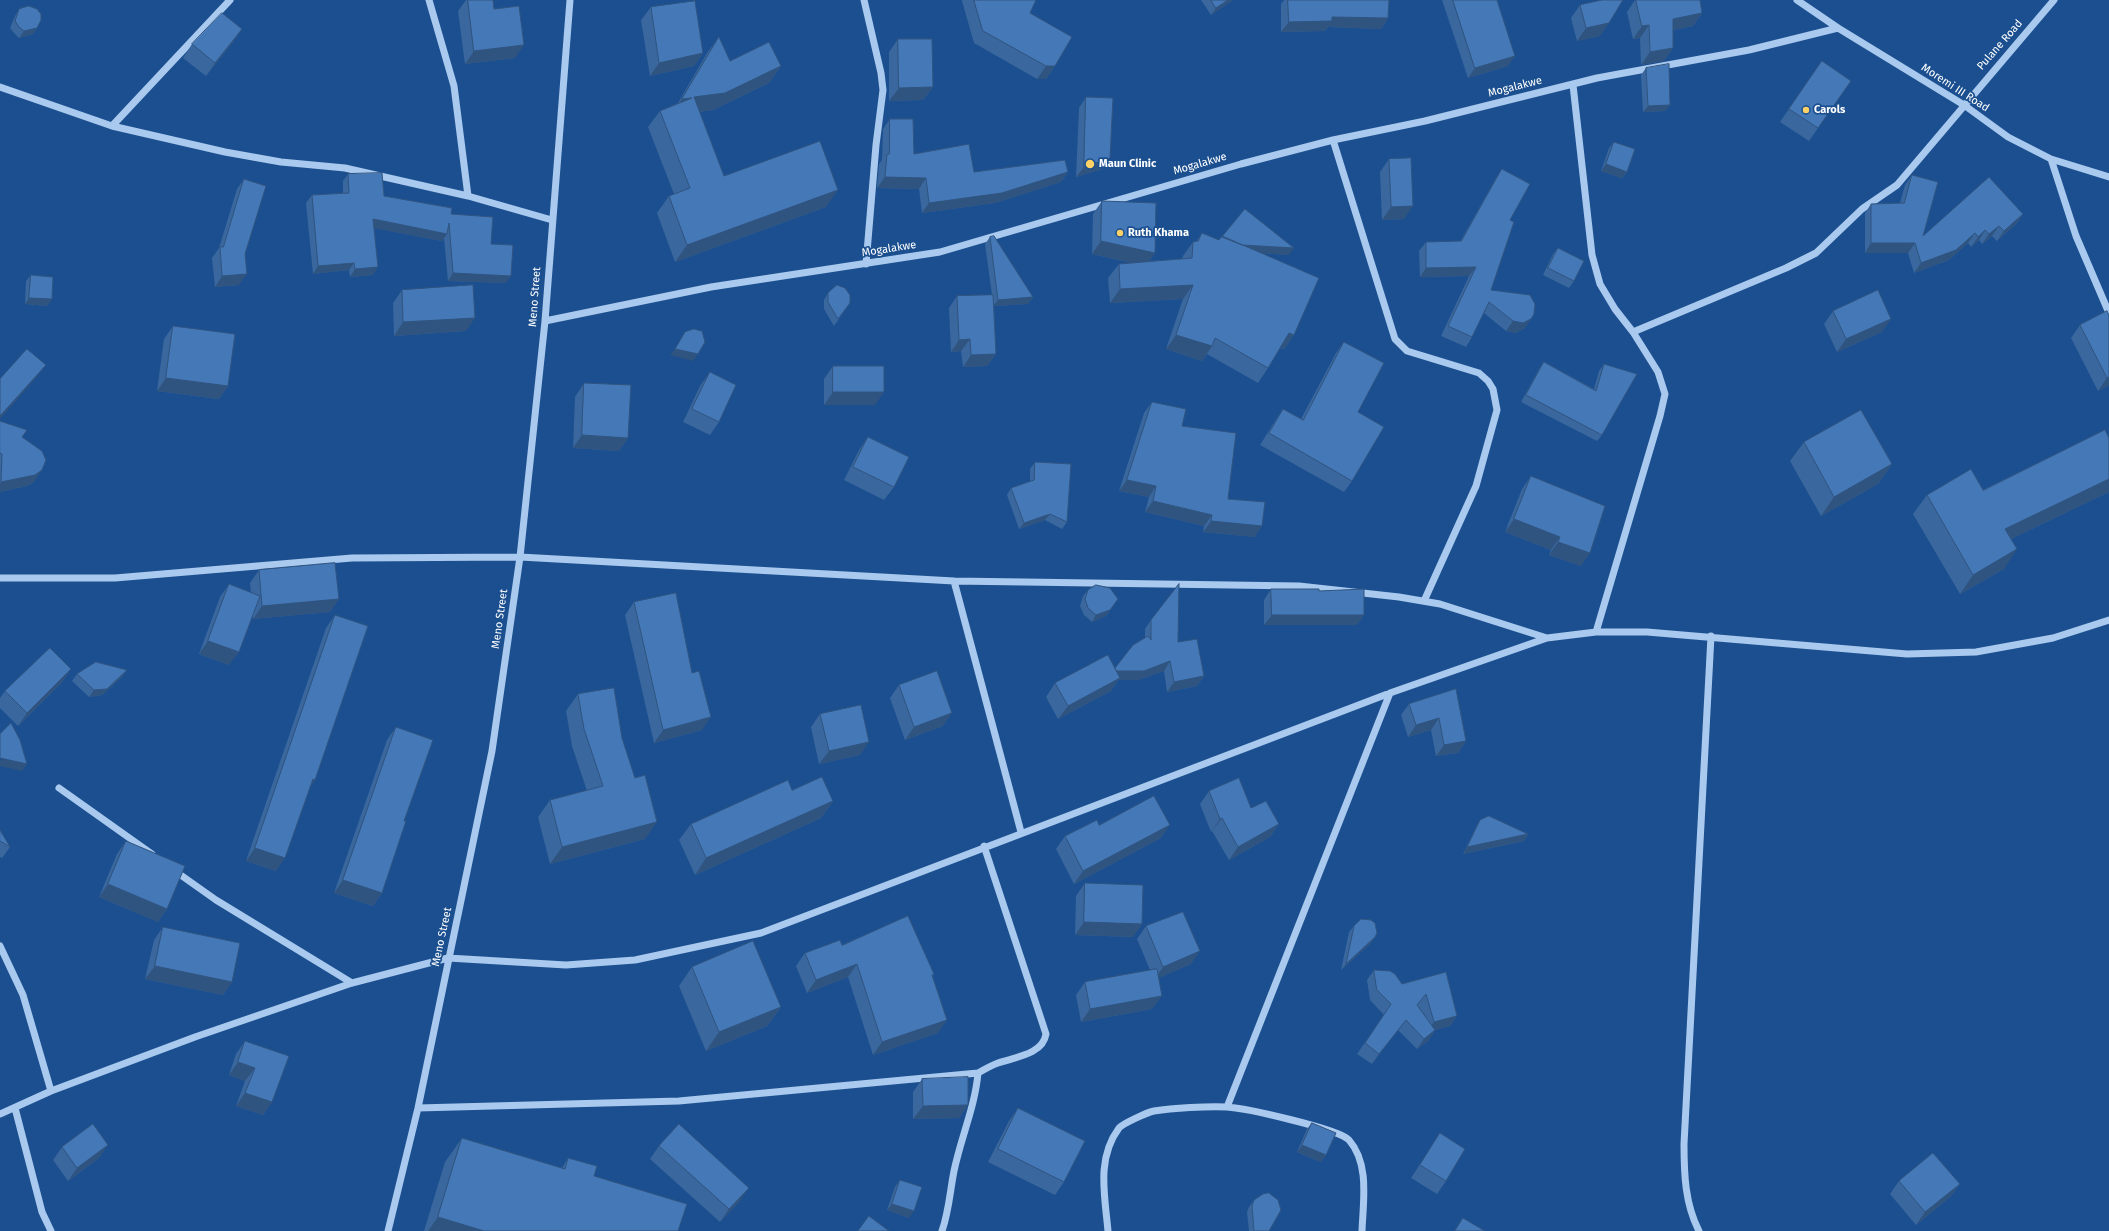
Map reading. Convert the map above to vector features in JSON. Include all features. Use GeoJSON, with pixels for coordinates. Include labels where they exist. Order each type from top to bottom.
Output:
{"type":"FeatureCollection","features":[{"type":"Feature","properties":{"kind":"street"},"geometry":{"type":"LineString","coordinates":[[112,126],[230,0]]}},
{"type":"Feature","properties":{"kind":"street"},"geometry":{"type":"LineString","coordinates":[[429,0],[454,86],[468,196]]}},
{"type":"Feature","properties":{"kind":"street","name":"Meno Street"},"geometry":{"type":"LineString","coordinates":[[388,1229],[418,1108],[492,751],[520,557],[545,321],[570,0]]}},
{"type":"Feature","properties":{"kind":"street"},"geometry":{"type":"LineString","coordinates":[[864,0],[881,73],[883,90],[876,145],[866,264]]}},
{"type":"Feature","properties":{"kind":"street","name":"Moremi III Road"},"geometry":{"type":"LineString","coordinates":[[1797,0],[1838,28],[1964,105],[2008,137],[2051,159],[2109,177]]}},
{"type":"Feature","properties":{"kind":"street","name":"Pulane Road"},"geometry":{"type":"LineString","coordinates":[[1633,332],[1786,268],[1816,253],[1862,209],[1897,185],[2054,0]]}},
{"type":"Feature","properties":{"kind":"street","name":"Mogalakwe"},"geometry":{"type":"LineString","coordinates":[[545,321],[711,288],[940,252],[1240,164],[1333,140],[1425,121],[1572,85],[1749,50],[1838,28]]}},
{"type":"Feature","properties":{"kind":"street"},"geometry":{"type":"LineString","coordinates":[[1572,85],[1592,255],[1600,284],[1615,309],[1633,332],[1658,372],[1665,394],[1660,416],[1596,632]]}},
{"type":"Feature","properties":{"kind":"street"},"geometry":{"type":"LineString","coordinates":[[0,88],[112,126],[225,152],[281,162],[345,168],[468,196],[552,220]]}},
{"type":"Feature","properties":{"kind":"street"},"geometry":{"type":"LineString","coordinates":[[1333,140],[1395,339],[1407,351],[1479,374],[1488,381],[1493,389],[1497,410],[1476,486],[1424,601]]}},
{"type":"Feature","properties":{"kind":"street"},"geometry":{"type":"LineString","coordinates":[[2051,159],[2076,236],[2109,313]]}},
{"type":"Feature","properties":{"kind":"street"},"geometry":{"type":"LineString","coordinates":[[0,578],[116,578],[352,558],[520,557],[954,581],[1299,586],[1440,604],[1547,638]]}},
{"type":"Feature","properties":{"kind":"street"},"geometry":{"type":"LineString","coordinates":[[954,581],[1021,832]]}},
{"type":"Feature","properties":{"kind":"street"},"geometry":{"type":"LineString","coordinates":[[0,1114],[51,1091],[194,1037],[352,983],[448,958],[566,965],[642,958],[761,933],[984,846],[1390,693],[1547,638],[1596,632],[1648,632],[1711,636],[1907,654],[1976,652],[2053,638],[2109,620]]}},
{"type":"Feature","properties":{"kind":"street"},"geometry":{"type":"LineString","coordinates":[[1700,1231],[1693,1219],[1684,1180],[1684,1144],[1711,636]]}},
{"type":"Feature","properties":{"kind":"street"},"geometry":{"type":"LineString","coordinates":[[1227,1107],[1390,693]]}},
{"type":"Feature","properties":{"kind":"street"},"geometry":{"type":"LineString","coordinates":[[59,788],[216,900],[352,983]]}},
{"type":"Feature","properties":{"kind":"street"},"geometry":{"type":"LineString","coordinates":[[418,1108],[679,1101],[978,1072],[1039,1048],[1045,1042],[1046,1034],[984,846]]}},
{"type":"Feature","properties":{"kind":"street"},"geometry":{"type":"LineString","coordinates":[[0,946],[23,995],[51,1091]]}},
{"type":"Feature","properties":{"kind":"street"},"geometry":{"type":"LineString","coordinates":[[942,1231],[946,1219],[954,1170],[976,1093],[978,1072]]}},
{"type":"Feature","properties":{"kind":"street"},"geometry":{"type":"LineString","coordinates":[[1108,1231],[1102,1170],[1108,1149],[1119,1127],[1152,1112],[1227,1107],[1310,1124],[1348,1138],[1354,1146],[1361,1163],[1364,1189],[1362,1231]]}},
{"type":"Feature","properties":{"kind":"street"},"geometry":{"type":"LineString","coordinates":[[15,1108],[42,1212],[51,1231]]}},
{"type":"Feature","properties":{"kind":"street"},"geometry":{"type":"LineString","coordinates":[[382,1231],[388,1229]]}},
{"type":"Feature","properties":{"kind":"building"},"geometry":{"type":"Polygon","coordinates":[[[468,0],[493,0],[494,9],[519,6],[524,45],[474,51],[468,0]]]}},
{"type":"Feature","properties":{"kind":"building"},"geometry":{"type":"Polygon","coordinates":[[[974,0],[1036,0],[1030,13],[1072,37],[1055,66],[1046,66],[983,31],[974,0]]]}},
{"type":"Feature","properties":{"kind":"building"},"geometry":{"type":"Polygon","coordinates":[[[1211,0],[1228,0],[1216,8],[1211,0]]]}},
{"type":"Feature","properties":{"kind":"building"},"geometry":{"type":"Polygon","coordinates":[[[1288,0],[1389,0],[1388,18],[1332,17],[1332,21],[1289,22],[1288,0]]]}},
{"type":"Feature","properties":{"kind":"building"},"geometry":{"type":"Polygon","coordinates":[[[1453,0],[1497,0],[1515,56],[1475,68],[1453,0]]]}},
{"type":"Feature","properties":{"kind":"building"},"geometry":{"type":"Polygon","coordinates":[[[1602,0],[1623,0],[1609,23],[1586,28],[1580,5],[1602,0]]]}},
{"type":"Feature","properties":{"kind":"building"},"geometry":{"type":"Polygon","coordinates":[[[1636,0],[1700,0],[1702,13],[1673,19],[1673,48],[1650,52],[1649,25],[1642,26],[1636,0]]]}},
{"type":"Feature","properties":{"kind":"building"},"geometry":{"type":"Polygon","coordinates":[[[695,1],[703,53],[659,63],[651,7],[695,1]]]}},
{"type":"Feature","properties":{"kind":"building"},"geometry":{"type":"Polygon","coordinates":[[[29,6],[37,9],[41,14],[41,20],[37,28],[24,31],[15,21],[19,9],[29,6]]]}},
{"type":"Feature","properties":{"kind":"building"},"geometry":{"type":"Polygon","coordinates":[[[222,13],[242,29],[215,63],[192,44],[222,13]]]}},
{"type":"Feature","properties":{"kind":"building"},"geometry":{"type":"Polygon","coordinates":[[[719,37],[730,61],[769,42],[781,66],[725,93],[694,97],[724,176],[820,141],[838,190],[687,245],[669,196],[690,188],[660,111],[692,98],[682,99],[719,37]]]}},
{"type":"Feature","properties":{"kind":"building"},"geometry":{"type":"Polygon","coordinates":[[[898,39],[932,39],[933,87],[899,88],[898,39]]]}},
{"type":"Feature","properties":{"kind":"building"},"geometry":{"type":"Polygon","coordinates":[[[1822,61],[1851,81],[1818,128],[1789,109],[1822,61]]]}},
{"type":"Feature","properties":{"kind":"building"},"geometry":{"type":"Polygon","coordinates":[[[1669,64],[1670,105],[1648,106],[1646,68],[1669,64]]]}},
{"type":"Feature","properties":{"kind":"building"},"geometry":{"type":"Polygon","coordinates":[[[1086,97],[1113,98],[1110,158],[1084,167],[1086,97]]]}},
{"type":"Feature","properties":{"kind":"building"},"geometry":{"type":"Polygon","coordinates":[[[890,119],[913,119],[914,154],[969,144],[974,172],[1065,160],[1068,172],[1002,193],[929,203],[926,178],[885,177],[887,154],[889,154],[890,119]]]}},
{"type":"Feature","properties":{"kind":"building"},"geometry":{"type":"Polygon","coordinates":[[[1614,142],[1635,149],[1627,172],[1606,164],[1614,142]]]}},
{"type":"Feature","properties":{"kind":"building"},"geometry":{"type":"Polygon","coordinates":[[[1411,158],[1413,206],[1391,207],[1389,159],[1411,158]]]}},
{"type":"Feature","properties":{"kind":"building"},"geometry":{"type":"Polygon","coordinates":[[[1502,169],[1530,184],[1510,220],[1514,222],[1491,290],[1530,295],[1535,304],[1534,314],[1531,319],[1523,323],[1513,321],[1489,302],[1472,337],[1448,326],[1476,267],[1426,268],[1426,242],[1461,241],[1502,169]]]}},
{"type":"Feature","properties":{"kind":"building"},"geometry":{"type":"Polygon","coordinates":[[[382,173],[384,196],[452,208],[451,214],[493,217],[491,244],[513,245],[511,276],[453,273],[449,223],[447,234],[373,219],[378,267],[355,269],[354,263],[318,266],[312,195],[349,193],[348,174],[382,173]]]}},
{"type":"Feature","properties":{"kind":"building"},"geometry":{"type":"Polygon","coordinates":[[[1912,175],[1938,182],[1923,236],[1989,177],[2023,214],[2004,231],[1999,226],[1989,234],[1985,230],[1978,237],[1975,233],[1956,250],[1921,263],[1915,243],[1871,243],[1871,204],[1904,203],[1912,175]]]}},
{"type":"Feature","properties":{"kind":"building"},"geometry":{"type":"Polygon","coordinates":[[[244,179],[266,186],[245,254],[247,274],[222,276],[220,247],[223,247],[244,179]]]}},
{"type":"Feature","properties":{"kind":"building"},"geometry":{"type":"Polygon","coordinates":[[[1102,201],[1156,203],[1155,253],[1101,241],[1102,201]]]}},
{"type":"Feature","properties":{"kind":"building"},"geometry":{"type":"Polygon","coordinates":[[[1245,209],[1294,248],[1242,245],[1222,237],[1245,209]]]}},
{"type":"Feature","properties":{"kind":"building"},"geometry":{"type":"Polygon","coordinates":[[[1202,233],[1219,240],[1222,236],[1319,278],[1294,335],[1289,333],[1268,368],[1215,338],[1212,346],[1176,335],[1193,285],[1120,289],[1119,264],[1192,258],[1193,242],[1198,241],[1202,233]]]}},
{"type":"Feature","properties":{"kind":"building"},"geometry":{"type":"Polygon","coordinates":[[[994,236],[1033,297],[998,300],[990,237],[994,236]]]}},
{"type":"Feature","properties":{"kind":"building"},"geometry":{"type":"Polygon","coordinates":[[[1558,248],[1584,261],[1574,281],[1548,268],[1558,248]]]}},
{"type":"Feature","properties":{"kind":"building"},"geometry":{"type":"Polygon","coordinates":[[[31,275],[53,277],[52,299],[29,298],[31,275]]]}},
{"type":"Feature","properties":{"kind":"building"},"geometry":{"type":"Polygon","coordinates":[[[473,285],[475,318],[403,322],[402,290],[473,285]]]}},
{"type":"Feature","properties":{"kind":"building"},"geometry":{"type":"Polygon","coordinates":[[[837,285],[845,288],[850,295],[850,303],[838,319],[828,302],[828,293],[837,285]]]}},
{"type":"Feature","properties":{"kind":"building"},"geometry":{"type":"Polygon","coordinates":[[[1878,290],[1891,319],[1846,339],[1833,311],[1878,290]]]}},
{"type":"Feature","properties":{"kind":"building"},"geometry":{"type":"Polygon","coordinates":[[[993,295],[996,354],[971,355],[970,339],[959,340],[957,296],[993,295]]]}},
{"type":"Feature","properties":{"kind":"building"},"geometry":{"type":"Polygon","coordinates":[[[2107,311],[2109,315],[2109,377],[2107,378],[2080,325],[2107,311]]]}},
{"type":"Feature","properties":{"kind":"building"},"geometry":{"type":"Polygon","coordinates":[[[173,326],[235,334],[228,386],[166,378],[173,326]]]}},
{"type":"Feature","properties":{"kind":"building"},"geometry":{"type":"Polygon","coordinates":[[[694,329],[702,331],[705,342],[698,354],[675,349],[685,332],[694,329]]]}},
{"type":"Feature","properties":{"kind":"building"},"geometry":{"type":"Polygon","coordinates":[[[1344,342],[1384,363],[1358,412],[1384,427],[1352,481],[1269,433],[1283,409],[1303,420],[1344,342]]]}},
{"type":"Feature","properties":{"kind":"building"},"geometry":{"type":"Polygon","coordinates":[[[27,349],[46,365],[0,416],[0,379],[27,349]]]}},
{"type":"Feature","properties":{"kind":"building"},"geometry":{"type":"Polygon","coordinates":[[[1544,362],[1596,391],[1604,364],[1637,374],[1602,435],[1526,395],[1544,362]]]}},
{"type":"Feature","properties":{"kind":"building"},"geometry":{"type":"Polygon","coordinates":[[[833,366],[884,366],[884,392],[833,392],[833,366]]]}},
{"type":"Feature","properties":{"kind":"building"},"geometry":{"type":"Polygon","coordinates":[[[710,372],[736,385],[719,422],[692,409],[710,372]]]}},
{"type":"Feature","properties":{"kind":"building"},"geometry":{"type":"Polygon","coordinates":[[[584,383],[631,385],[628,438],[582,435],[584,383]]]}},
{"type":"Feature","properties":{"kind":"building"},"geometry":{"type":"Polygon","coordinates":[[[1152,402],[1186,409],[1182,426],[1236,433],[1228,499],[1265,502],[1262,526],[1211,521],[1212,515],[1153,501],[1156,486],[1127,480],[1152,402]]]}},
{"type":"Feature","properties":{"kind":"building"},"geometry":{"type":"Polygon","coordinates":[[[1861,410],[1892,464],[1834,497],[1804,442],[1861,410]]]}},
{"type":"Feature","properties":{"kind":"building"},"geometry":{"type":"Polygon","coordinates":[[[0,421],[27,430],[22,437],[42,451],[46,460],[42,470],[35,475],[1,482],[2,454],[0,453],[0,421]]]}},
{"type":"Feature","properties":{"kind":"building"},"geometry":{"type":"Polygon","coordinates":[[[2105,430],[2109,438],[2109,479],[2005,529],[2017,549],[1973,575],[1927,495],[1971,469],[1983,490],[2105,430]]]}},
{"type":"Feature","properties":{"kind":"building"},"geometry":{"type":"Polygon","coordinates":[[[868,437],[909,457],[894,487],[853,467],[868,437]]]}},
{"type":"Feature","properties":{"kind":"building"},"geometry":{"type":"Polygon","coordinates":[[[1035,462],[1071,464],[1067,522],[1050,514],[1024,523],[1011,488],[1034,480],[1035,462]]]}},
{"type":"Feature","properties":{"kind":"building"},"geometry":{"type":"Polygon","coordinates":[[[1531,476],[1605,506],[1590,553],[1558,542],[1560,537],[1514,519],[1531,476]]]}},
{"type":"Feature","properties":{"kind":"building"},"geometry":{"type":"Polygon","coordinates":[[[335,563],[339,599],[262,606],[259,570],[335,563]]]}},
{"type":"Feature","properties":{"kind":"building"},"geometry":{"type":"Polygon","coordinates":[[[229,584],[260,596],[239,652],[208,641],[229,584]]]}},
{"type":"Feature","properties":{"kind":"building"},"geometry":{"type":"Polygon","coordinates":[[[1179,584],[1178,642],[1197,639],[1204,676],[1174,682],[1170,661],[1144,671],[1116,671],[1115,668],[1133,645],[1148,636],[1151,640],[1151,620],[1179,584]]]}},
{"type":"Feature","properties":{"kind":"building"},"geometry":{"type":"Polygon","coordinates":[[[1096,585],[1110,588],[1118,599],[1110,610],[1096,615],[1088,608],[1085,599],[1088,590],[1096,585]]]}},
{"type":"Feature","properties":{"kind":"building"},"geometry":{"type":"Polygon","coordinates":[[[1271,589],[1319,589],[1319,591],[1364,589],[1364,615],[1272,615],[1271,589]]]}},
{"type":"Feature","properties":{"kind":"building"},"geometry":{"type":"Polygon","coordinates":[[[676,593],[692,673],[699,671],[711,717],[663,730],[634,602],[676,593]]]}},
{"type":"Feature","properties":{"kind":"building"},"geometry":{"type":"Polygon","coordinates":[[[335,615],[368,626],[315,780],[313,779],[285,858],[255,848],[335,615]]]}},
{"type":"Feature","properties":{"kind":"building"},"geometry":{"type":"Polygon","coordinates":[[[50,648],[71,669],[27,713],[5,691],[50,648]]]}},
{"type":"Feature","properties":{"kind":"building"},"geometry":{"type":"Polygon","coordinates":[[[1108,655],[1120,678],[1068,706],[1055,683],[1108,655]]]}},
{"type":"Feature","properties":{"kind":"building"},"geometry":{"type":"Polygon","coordinates":[[[96,662],[127,670],[107,689],[94,690],[77,674],[96,662]]]}},
{"type":"Feature","properties":{"kind":"building"},"geometry":{"type":"Polygon","coordinates":[[[937,671],[952,713],[914,727],[899,685],[937,671]]]}},
{"type":"Feature","properties":{"kind":"building"},"geometry":{"type":"Polygon","coordinates":[[[614,688],[622,738],[635,778],[645,775],[657,822],[562,847],[550,800],[603,786],[584,729],[578,694],[614,688]]]}},
{"type":"Feature","properties":{"kind":"building"},"geometry":{"type":"Polygon","coordinates":[[[1456,689],[1466,741],[1444,745],[1439,718],[1416,725],[1409,704],[1456,689]]]}},
{"type":"Feature","properties":{"kind":"building"},"geometry":{"type":"Polygon","coordinates":[[[861,705],[869,742],[829,751],[820,714],[861,705]]]}},
{"type":"Feature","properties":{"kind":"building"},"geometry":{"type":"Polygon","coordinates":[[[11,723],[20,740],[27,764],[0,758],[0,734],[11,723]]]}},
{"type":"Feature","properties":{"kind":"building"},"geometry":{"type":"Polygon","coordinates":[[[396,727],[433,740],[404,821],[406,821],[382,893],[343,880],[396,727]]]}},
{"type":"Feature","properties":{"kind":"building"},"geometry":{"type":"Polygon","coordinates":[[[822,777],[833,801],[706,858],[691,824],[788,780],[792,790],[822,777]]]}},
{"type":"Feature","properties":{"kind":"building"},"geometry":{"type":"Polygon","coordinates":[[[1239,778],[1251,808],[1266,801],[1279,824],[1238,847],[1222,818],[1220,819],[1209,791],[1239,778]]]}},
{"type":"Feature","properties":{"kind":"building"},"geometry":{"type":"Polygon","coordinates":[[[1154,796],[1170,825],[1083,871],[1065,836],[1097,820],[1099,825],[1154,796]]]}},
{"type":"Feature","properties":{"kind":"building"},"geometry":{"type":"Polygon","coordinates":[[[1489,816],[1528,834],[1467,847],[1480,820],[1489,816]]]}},
{"type":"Feature","properties":{"kind":"building"},"geometry":{"type":"Polygon","coordinates":[[[0,830],[10,847],[0,841],[0,830]]]}},
{"type":"Feature","properties":{"kind":"building"},"geometry":{"type":"Polygon","coordinates":[[[126,841],[185,866],[167,909],[108,884],[126,841]]]}},
{"type":"Feature","properties":{"kind":"building"},"geometry":{"type":"Polygon","coordinates":[[[1085,883],[1143,885],[1142,924],[1084,922],[1085,883]]]}},
{"type":"Feature","properties":{"kind":"building"},"geometry":{"type":"Polygon","coordinates":[[[1183,912],[1200,951],[1163,967],[1146,926],[1183,912]]]}},
{"type":"Feature","properties":{"kind":"building"},"geometry":{"type":"Polygon","coordinates":[[[908,916],[934,974],[932,975],[947,1020],[882,1042],[857,964],[816,980],[805,953],[840,940],[842,945],[908,916]]]}},
{"type":"Feature","properties":{"kind":"building"},"geometry":{"type":"Polygon","coordinates":[[[1361,919],[1371,920],[1375,923],[1377,933],[1375,937],[1346,964],[1354,926],[1361,919]]]}},
{"type":"Feature","properties":{"kind":"building"},"geometry":{"type":"Polygon","coordinates":[[[163,927],[240,943],[232,982],[155,966],[163,927]]]}},
{"type":"Feature","properties":{"kind":"building"},"geometry":{"type":"Polygon","coordinates":[[[753,941],[781,1007],[719,1032],[692,967],[753,941]]]}},
{"type":"Feature","properties":{"kind":"building"},"geometry":{"type":"Polygon","coordinates":[[[1157,969],[1162,996],[1090,1009],[1085,982],[1157,969]]]}},
{"type":"Feature","properties":{"kind":"building"},"geometry":{"type":"Polygon","coordinates":[[[1374,970],[1390,971],[1395,974],[1402,984],[1446,972],[1457,1016],[1434,1022],[1426,994],[1417,1005],[1435,1030],[1424,1039],[1406,1020],[1379,1054],[1365,1043],[1391,1004],[1377,990],[1374,970]]]}},
{"type":"Feature","properties":{"kind":"building"},"geometry":{"type":"Polygon","coordinates":[[[245,1041],[289,1056],[272,1102],[245,1093],[255,1068],[238,1062],[245,1041]]]}},
{"type":"Feature","properties":{"kind":"building"},"geometry":{"type":"Polygon","coordinates":[[[968,1077],[968,1105],[923,1106],[922,1079],[968,1077]]]}},
{"type":"Feature","properties":{"kind":"building"},"geometry":{"type":"Polygon","coordinates":[[[1018,1108],[1085,1141],[1064,1182],[998,1149],[1018,1108]]]}},
{"type":"Feature","properties":{"kind":"building"},"geometry":{"type":"Polygon","coordinates":[[[1312,1123],[1336,1133],[1326,1155],[1302,1145],[1312,1123]]]}},
{"type":"Feature","properties":{"kind":"building"},"geometry":{"type":"Polygon","coordinates":[[[93,1124],[108,1145],[77,1168],[62,1147],[93,1124]]]}},
{"type":"Feature","properties":{"kind":"building"},"geometry":{"type":"Polygon","coordinates":[[[679,1124],[749,1188],[729,1209],[659,1146],[679,1124]]]}},
{"type":"Feature","properties":{"kind":"building"},"geometry":{"type":"Polygon","coordinates":[[[1440,1133],[1465,1149],[1446,1181],[1420,1165],[1440,1133]]]}},
{"type":"Feature","properties":{"kind":"building"},"geometry":{"type":"Polygon","coordinates":[[[462,1138],[565,1169],[568,1158],[597,1166],[594,1176],[687,1204],[678,1231],[484,1231],[438,1217],[462,1138]]]}},
{"type":"Feature","properties":{"kind":"building"},"geometry":{"type":"Polygon","coordinates":[[[1933,1153],[1960,1184],[1925,1212],[1899,1181],[1933,1153]]]}},
{"type":"Feature","properties":{"kind":"building"},"geometry":{"type":"Polygon","coordinates":[[[900,1180],[922,1187],[914,1211],[892,1204],[900,1180]]]}},
{"type":"Feature","properties":{"kind":"building"},"geometry":{"type":"Polygon","coordinates":[[[1269,1193],[1278,1200],[1281,1210],[1269,1231],[1254,1231],[1252,1206],[1254,1200],[1263,1194],[1269,1193]]]}},
{"type":"Feature","properties":{"kind":"building"},"geometry":{"type":"Polygon","coordinates":[[[869,1216],[889,1231],[858,1231],[869,1216]]]}},
{"type":"Feature","properties":{"kind":"building"},"geometry":{"type":"Polygon","coordinates":[[[1463,1218],[1485,1231],[1455,1231],[1463,1218]]]}},
{"type":"Feature","properties":{"kind":"place","name":"Carols"},"geometry":{"type":"Point","coordinates":[1806,110]}},
{"type":"Feature","properties":{"kind":"place","name":"Maun Clinic"},"geometry":{"type":"Point","coordinates":[1090,164]}},
{"type":"Feature","properties":{"kind":"place","name":"Ruth Khama"},"geometry":{"type":"Point","coordinates":[1120,233]}}]}
